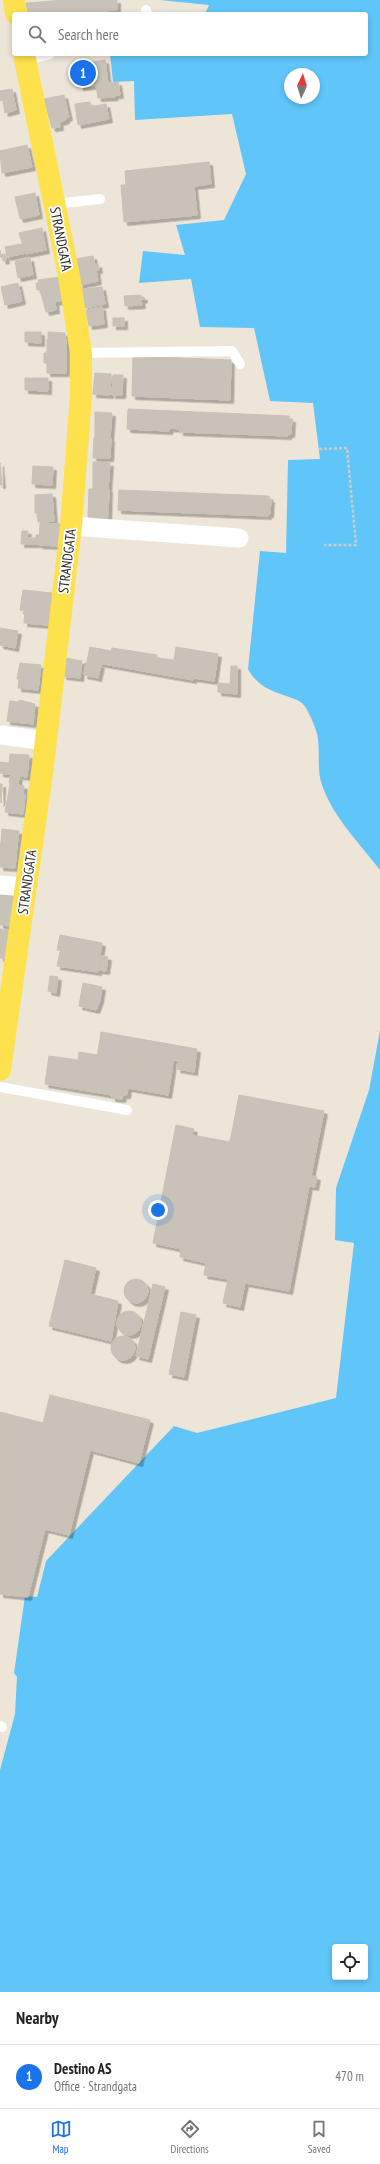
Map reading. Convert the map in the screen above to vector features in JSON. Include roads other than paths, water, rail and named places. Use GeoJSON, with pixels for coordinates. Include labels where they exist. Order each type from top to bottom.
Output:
{"type":"FeatureCollection","features":[{"type":"Feature","properties":{"kind":"main road"},"geometry":{"type":"LineString","coordinates":[[14,0],[16,12]]}},
{"type":"Feature","properties":{"kind":"main road","name":"STRANDGATA"},"geometry":{"type":"LineString","coordinates":[[0,1070],[46,741],[71,526],[81,396],[81,353],[25,57]]}},
{"type":"Feature","properties":{"kind":"street"},"geometry":{"type":"LineString","coordinates":[[71,526],[238,538]]}},
{"type":"Feature","properties":{"kind":"street"},"geometry":{"type":"LineString","coordinates":[[0,735],[46,741]]}},
{"type":"Feature","properties":{"kind":"street"},"geometry":{"type":"LineString","coordinates":[[0,885],[26,887]]}},
{"type":"Feature","properties":{"kind":"lane"},"geometry":{"type":"LineString","coordinates":[[54,204],[100,199]]}},
{"type":"Feature","properties":{"kind":"lane"},"geometry":{"type":"LineString","coordinates":[[81,353],[232,351],[240,364]]}},
{"type":"Feature","properties":{"kind":"lane"},"geometry":{"type":"LineString","coordinates":[[0,1087],[127,1110]]}},
{"type":"Feature","properties":{"kind":"water"},"geometry":{"type":"Polygon","coordinates":[[[160,0],[380,0],[380,870],[340,819],[327,797],[320,779],[317,734],[306,708],[302,703],[295,699],[263,686],[255,679],[248,669],[260,551],[286,553],[288,460],[320,459],[313,403],[270,401],[254,328],[200,327],[191,279],[139,283],[143,251],[185,255],[176,225],[224,220],[246,174],[232,114],[135,120],[134,81],[113,82],[110,56],[368,56],[368,12],[206,12],[209,5],[160,0]]]}},
{"type":"Feature","properties":{"kind":"water"},"geometry":{"type":"Polygon","coordinates":[[[380,1031],[380,1992],[0,1992],[0,1770],[15,1714],[17,1677],[14,1673],[25,1596],[37,1597],[46,1561],[174,1426],[197,1433],[336,1398],[354,1243],[335,1240],[336,1188],[369,1090],[380,1031]]]}},
{"type":"Feature","properties":{"kind":"place","name":"Destino AS"},"geometry":{"type":"Point","coordinates":[83,73]}}]}
